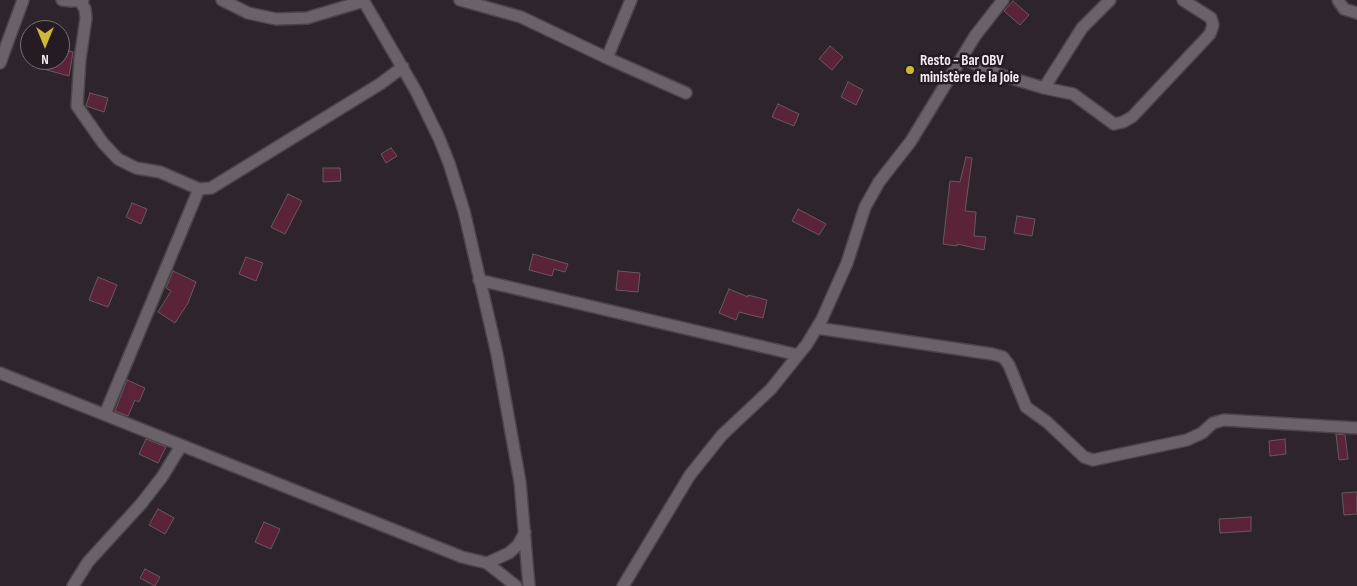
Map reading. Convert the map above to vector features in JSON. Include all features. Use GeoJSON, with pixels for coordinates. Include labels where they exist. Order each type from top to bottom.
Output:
{"type":"FeatureCollection","features":[{"type":"Feature","properties":{"kind":"street"},"geometry":{"type":"LineString","coordinates":[[0,63],[23,0]]}},
{"type":"Feature","properties":{"kind":"street"},"geometry":{"type":"LineString","coordinates":[[62,0],[82,1],[85,9],[86,18],[80,59],[77,106],[103,143],[118,159],[136,168],[160,172],[199,189],[211,188],[380,84],[403,67]]}},
{"type":"Feature","properties":{"kind":"street"},"geometry":{"type":"LineString","coordinates":[[222,0],[248,13],[276,19],[307,18],[364,0],[416,91],[449,163],[464,211],[497,354],[520,482],[528,586]]}},
{"type":"Feature","properties":{"kind":"street"},"geometry":{"type":"LineString","coordinates":[[460,0],[521,17],[686,93]]}},
{"type":"Feature","properties":{"kind":"street"},"geometry":{"type":"LineString","coordinates":[[607,58],[630,0]]}},
{"type":"Feature","properties":{"kind":"street"},"geometry":{"type":"LineString","coordinates":[[623,586],[690,475],[722,435],[771,389],[817,328],[847,263],[864,207],[878,182],[911,141],[975,36],[1002,0]]}},
{"type":"Feature","properties":{"kind":"street"},"geometry":{"type":"LineString","coordinates":[[1044,88],[1082,28],[1110,0]]}},
{"type":"Feature","properties":{"kind":"street"},"geometry":{"type":"LineString","coordinates":[[962,58],[1001,75],[1044,88],[1073,94],[1114,124],[1124,122],[1132,118],[1210,34],[1213,25],[1211,18],[1183,0]]}},
{"type":"Feature","properties":{"kind":"street"},"geometry":{"type":"LineString","coordinates":[[1338,0],[1344,9],[1357,13]]}},
{"type":"Feature","properties":{"kind":"street"},"geometry":{"type":"LineString","coordinates":[[105,414],[199,189]]}},
{"type":"Feature","properties":{"kind":"street"},"geometry":{"type":"LineString","coordinates":[[480,280],[798,355]]}},
{"type":"Feature","properties":{"kind":"street"},"geometry":{"type":"LineString","coordinates":[[817,328],[1003,357],[1009,364],[1026,406],[1047,422],[1084,457],[1093,460],[1187,440],[1202,433],[1213,424],[1224,420],[1357,428]]}},
{"type":"Feature","properties":{"kind":"street"},"geometry":{"type":"LineString","coordinates":[[0,373],[462,557],[487,563],[516,586]]}},
{"type":"Feature","properties":{"kind":"street"},"geometry":{"type":"LineString","coordinates":[[72,586],[88,562],[141,504],[162,477],[180,446]]}},
{"type":"Feature","properties":{"kind":"street"},"geometry":{"type":"LineString","coordinates":[[487,563],[509,553],[518,545],[525,532]]}},
{"type":"Feature","properties":{"kind":"building"},"geometry":{"type":"Polygon","coordinates":[[[1013,1],[1029,15],[1020,25],[1004,11],[1013,1]]]}},
{"type":"Feature","properties":{"kind":"building"},"geometry":{"type":"Polygon","coordinates":[[[830,46],[843,57],[832,70],[819,59],[830,46]]]}},
{"type":"Feature","properties":{"kind":"building"},"geometry":{"type":"Polygon","coordinates":[[[70,51],[73,52],[70,70],[70,51]]]}},
{"type":"Feature","properties":{"kind":"building"},"geometry":{"type":"Polygon","coordinates":[[[47,70],[70,70],[69,76],[47,70]]]}},
{"type":"Feature","properties":{"kind":"building"},"geometry":{"type":"Polygon","coordinates":[[[848,82],[863,90],[856,105],[841,97],[848,82]]]}},
{"type":"Feature","properties":{"kind":"building"},"geometry":{"type":"Polygon","coordinates":[[[90,93],[108,98],[104,112],[86,106],[90,93]]]}},
{"type":"Feature","properties":{"kind":"building"},"geometry":{"type":"Polygon","coordinates":[[[778,104],[799,114],[794,126],[772,117],[778,104]]]}},
{"type":"Feature","properties":{"kind":"building"},"geometry":{"type":"Polygon","coordinates":[[[391,148],[397,156],[386,163],[381,154],[391,148]]]}},
{"type":"Feature","properties":{"kind":"building"},"geometry":{"type":"Polygon","coordinates":[[[966,157],[972,158],[965,211],[976,212],[974,236],[986,237],[984,250],[957,244],[957,246],[943,244],[950,181],[960,182],[966,157]]]}},
{"type":"Feature","properties":{"kind":"building"},"geometry":{"type":"Polygon","coordinates":[[[323,168],[340,168],[341,181],[323,182],[323,168]]]}},
{"type":"Feature","properties":{"kind":"building"},"geometry":{"type":"Polygon","coordinates":[[[288,194],[302,201],[285,234],[271,227],[288,194]]]}},
{"type":"Feature","properties":{"kind":"building"},"geometry":{"type":"Polygon","coordinates":[[[132,203],[147,209],[141,224],[126,217],[132,203]]]}},
{"type":"Feature","properties":{"kind":"building"},"geometry":{"type":"Polygon","coordinates":[[[798,209],[826,224],[819,235],[792,221],[798,209]]]}},
{"type":"Feature","properties":{"kind":"building"},"geometry":{"type":"Polygon","coordinates":[[[1017,216],[1035,219],[1032,236],[1014,233],[1017,216]]]}},
{"type":"Feature","properties":{"kind":"building"},"geometry":{"type":"Polygon","coordinates":[[[533,254],[568,264],[565,272],[554,269],[552,276],[529,270],[533,254]]]}},
{"type":"Feature","properties":{"kind":"building"},"geometry":{"type":"Polygon","coordinates":[[[246,257],[263,263],[256,281],[239,274],[246,257]]]}},
{"type":"Feature","properties":{"kind":"building"},"geometry":{"type":"Polygon","coordinates":[[[173,271],[196,282],[188,303],[175,323],[158,312],[171,291],[166,288],[173,271]]]}},
{"type":"Feature","properties":{"kind":"building"},"geometry":{"type":"Polygon","coordinates":[[[618,271],[640,273],[638,292],[616,290],[618,271]]]}},
{"type":"Feature","properties":{"kind":"building"},"geometry":{"type":"Polygon","coordinates":[[[98,277],[117,285],[108,307],[89,300],[98,277]]]}},
{"type":"Feature","properties":{"kind":"building"},"geometry":{"type":"Polygon","coordinates":[[[729,289],[748,297],[748,295],[767,300],[763,318],[739,312],[736,320],[719,313],[729,289]]]}},
{"type":"Feature","properties":{"kind":"building"},"geometry":{"type":"Polygon","coordinates":[[[127,380],[145,388],[139,402],[135,400],[128,416],[115,411],[127,380]]]}},
{"type":"Feature","properties":{"kind":"building"},"geometry":{"type":"Polygon","coordinates":[[[1336,434],[1345,435],[1348,459],[1339,460],[1336,434]]]}},
{"type":"Feature","properties":{"kind":"building"},"geometry":{"type":"Polygon","coordinates":[[[146,439],[166,447],[158,463],[139,454],[146,439]]]}},
{"type":"Feature","properties":{"kind":"building"},"geometry":{"type":"Polygon","coordinates":[[[1285,439],[1286,454],[1270,456],[1269,441],[1285,439]]]}},
{"type":"Feature","properties":{"kind":"building"},"geometry":{"type":"Polygon","coordinates":[[[1357,492],[1357,514],[1344,515],[1342,493],[1357,492]]]}},
{"type":"Feature","properties":{"kind":"building"},"geometry":{"type":"Polygon","coordinates":[[[158,509],[174,518],[165,534],[149,525],[158,509]]]}},
{"type":"Feature","properties":{"kind":"building"},"geometry":{"type":"Polygon","coordinates":[[[1251,517],[1251,531],[1220,533],[1219,519],[1251,517]]]}},
{"type":"Feature","properties":{"kind":"building"},"geometry":{"type":"Polygon","coordinates":[[[264,522],[280,529],[271,549],[255,542],[264,522]]]}},
{"type":"Feature","properties":{"kind":"building"},"geometry":{"type":"Polygon","coordinates":[[[145,569],[160,577],[155,586],[140,578],[145,569]]]}},
{"type":"Feature","properties":{"kind":"place","name":"Resto - Bar OBV ministère de la Joie"},"geometry":{"type":"Point","coordinates":[910,70]}}]}
